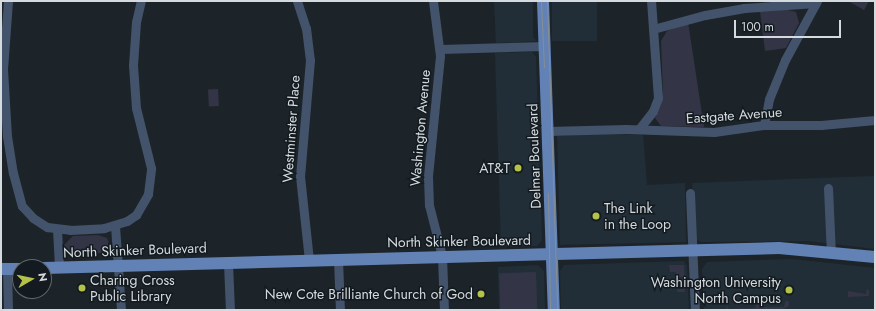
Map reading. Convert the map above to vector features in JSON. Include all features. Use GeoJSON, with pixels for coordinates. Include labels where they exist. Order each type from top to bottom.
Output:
{"type":"FeatureCollection","features":[{"type":"Feature","properties":{"kind":"main road","name":"Delmar Boulevard"},"geometry":{"type":"LineString","coordinates":[[543,1],[554,310]]}},
{"type":"Feature","properties":{"kind":"main road","name":"North Skinker Boulevard"},"geometry":{"type":"LineString","coordinates":[[52,267],[779,248],[875,257]]}},
{"type":"Feature","properties":{"kind":"street"},"geometry":{"type":"LineString","coordinates":[[8,1],[3,69],[7,136],[13,173],[22,206],[33,218],[57,229],[87,229],[115,226],[136,214],[143,204],[150,181],[151,168],[136,108],[133,65],[136,22],[141,1]]}},
{"type":"Feature","properties":{"kind":"street","name":"Westminster Place"},"geometry":{"type":"LineString","coordinates":[[297,1],[306,28],[310,60],[300,176],[309,260]]}},
{"type":"Feature","properties":{"kind":"street","name":"Washington Avenue"},"geometry":{"type":"LineString","coordinates":[[432,1],[440,49],[428,177],[430,205],[442,256],[444,310]]}},
{"type":"Feature","properties":{"kind":"street"},"geometry":{"type":"LineString","coordinates":[[639,129],[654,111],[658,98],[651,1]]}},
{"type":"Feature","properties":{"kind":"street"},"geometry":{"type":"LineString","coordinates":[[653,28],[721,11],[773,4],[816,2]]}},
{"type":"Feature","properties":{"kind":"street"},"geometry":{"type":"LineString","coordinates":[[764,125],[769,100],[785,60],[816,2]]}},
{"type":"Feature","properties":{"kind":"street"},"geometry":{"type":"LineString","coordinates":[[440,49],[545,46]]}},
{"type":"Feature","properties":{"kind":"street","name":"Eastgate Avenue"},"geometry":{"type":"LineString","coordinates":[[548,131],[639,129],[708,132],[764,125],[821,125],[875,120]]}},
{"type":"Feature","properties":{"kind":"street"},"geometry":{"type":"LineString","coordinates":[[828,188],[831,253]]}},
{"type":"Feature","properties":{"kind":"street"},"geometry":{"type":"LineString","coordinates":[[690,193],[695,310]]}},
{"type":"Feature","properties":{"kind":"street"},"geometry":{"type":"LineString","coordinates":[[115,226],[116,251],[120,266],[121,310]]}},
{"type":"Feature","properties":{"kind":"street"},"geometry":{"type":"LineString","coordinates":[[57,229],[59,267]]}},
{"type":"Feature","properties":{"kind":"street"},"geometry":{"type":"LineString","coordinates":[[338,259],[340,310]]}},
{"type":"Feature","properties":{"kind":"street"},"geometry":{"type":"LineString","coordinates":[[228,262],[230,310]]}},
{"type":"Feature","properties":{"kind":"street"},"geometry":{"type":"LineString","coordinates":[[4,269],[8,310]]}},
{"type":"Feature","properties":{"kind":"shaded area"},"geometry":{"type":"Polygon","coordinates":[[[494,1],[533,1],[533,37],[537,41],[496,43],[494,1]]]}},
{"type":"Feature","properties":{"kind":"shaded area"},"geometry":{"type":"Polygon","coordinates":[[[552,1],[597,1],[597,41],[552,41],[552,1]]]}},
{"type":"Feature","properties":{"kind":"shaded area"},"geometry":{"type":"Polygon","coordinates":[[[848,1],[869,1],[864,10],[848,1]]]}},
{"type":"Feature","properties":{"kind":"shaded area"},"geometry":{"type":"Polygon","coordinates":[[[784,9],[796,12],[799,23],[786,48],[765,51],[760,11],[784,9]]]}},
{"type":"Feature","properties":{"kind":"shaded area"},"geometry":{"type":"Polygon","coordinates":[[[688,22],[704,127],[661,126],[655,118],[663,93],[661,41],[667,31],[688,22]]]}},
{"type":"Feature","properties":{"kind":"shaded area"},"geometry":{"type":"Polygon","coordinates":[[[532,52],[536,57],[542,240],[537,246],[501,247],[495,53],[532,52]]]}},
{"type":"Feature","properties":{"kind":"shaded area"},"geometry":{"type":"Polygon","coordinates":[[[218,89],[219,106],[209,107],[208,90],[218,89]]]}},
{"type":"Feature","properties":{"kind":"shaded area"},"geometry":{"type":"Polygon","coordinates":[[[600,134],[643,135],[647,185],[685,183],[686,242],[560,245],[557,136],[600,134]]]}},
{"type":"Feature","properties":{"kind":"shaded area"},"geometry":{"type":"Polygon","coordinates":[[[875,176],[875,249],[808,241],[701,242],[696,239],[692,183],[875,176]]]}},
{"type":"Feature","properties":{"kind":"shaded area"},"geometry":{"type":"Polygon","coordinates":[[[98,235],[107,238],[112,253],[62,253],[63,246],[73,236],[98,235]]]}},
{"type":"Feature","properties":{"kind":"shaded area","name":"Washington University North Campus"},"geometry":{"type":"Polygon","coordinates":[[[792,259],[875,268],[875,310],[704,310],[702,269],[707,262],[792,259]]]}},
{"type":"Feature","properties":{"kind":"shaded area"},"geometry":{"type":"Polygon","coordinates":[[[684,261],[687,266],[689,310],[561,310],[560,271],[564,265],[684,261]]]}},
{"type":"Feature","properties":{"kind":"shaded area"},"geometry":{"type":"Polygon","coordinates":[[[538,265],[544,271],[545,310],[499,310],[498,267],[538,265]]]}},
{"type":"Feature","properties":{"kind":"shaded area"},"geometry":{"type":"Polygon","coordinates":[[[669,265],[684,265],[685,292],[677,292],[677,289],[682,289],[682,277],[676,277],[676,272],[670,272],[669,265]]]}},
{"type":"Feature","properties":{"kind":"shaded area"},"geometry":{"type":"Polygon","coordinates":[[[536,272],[537,310],[500,310],[499,273],[536,272]]]}},
{"type":"Feature","properties":{"kind":"shaded area"},"geometry":{"type":"Polygon","coordinates":[[[867,289],[869,290],[869,296],[848,297],[848,291],[866,294],[867,289]]]}},
{"type":"Feature","properties":{"kind":"shaded area"},"geometry":{"type":"Polygon","coordinates":[[[785,301],[789,301],[789,306],[781,310],[726,310],[727,303],[728,309],[755,308],[756,302],[760,303],[761,307],[784,307],[785,301]]]}},
{"type":"Feature","properties":{"kind":"tram line"},"geometry":{"type":"LineString","coordinates":[[541,1],[544,67]]}},
{"type":"Feature","properties":{"kind":"tram line"},"geometry":{"type":"LineString","coordinates":[[547,1],[557,310]]}},
{"type":"Feature","properties":{"kind":"tram line"},"geometry":{"type":"LineString","coordinates":[[548,193],[550,310]]}},
{"type":"Feature","properties":{"kind":"place","name":"AT&T"},"geometry":{"type":"Point","coordinates":[518,168]}},
{"type":"Feature","properties":{"kind":"place","name":"The Link in the Loop"},"geometry":{"type":"Point","coordinates":[596,216]}},
{"type":"Feature","properties":{"kind":"place","name":"Charing Cross Public Library"},"geometry":{"type":"Point","coordinates":[82,288]}},
{"type":"Feature","properties":{"kind":"place","name":"Washington University North Campus"},"geometry":{"type":"Point","coordinates":[789,290]}},
{"type":"Feature","properties":{"kind":"place","name":"New Cote Brilliante Church of God"},"geometry":{"type":"Point","coordinates":[481,294]}}]}
